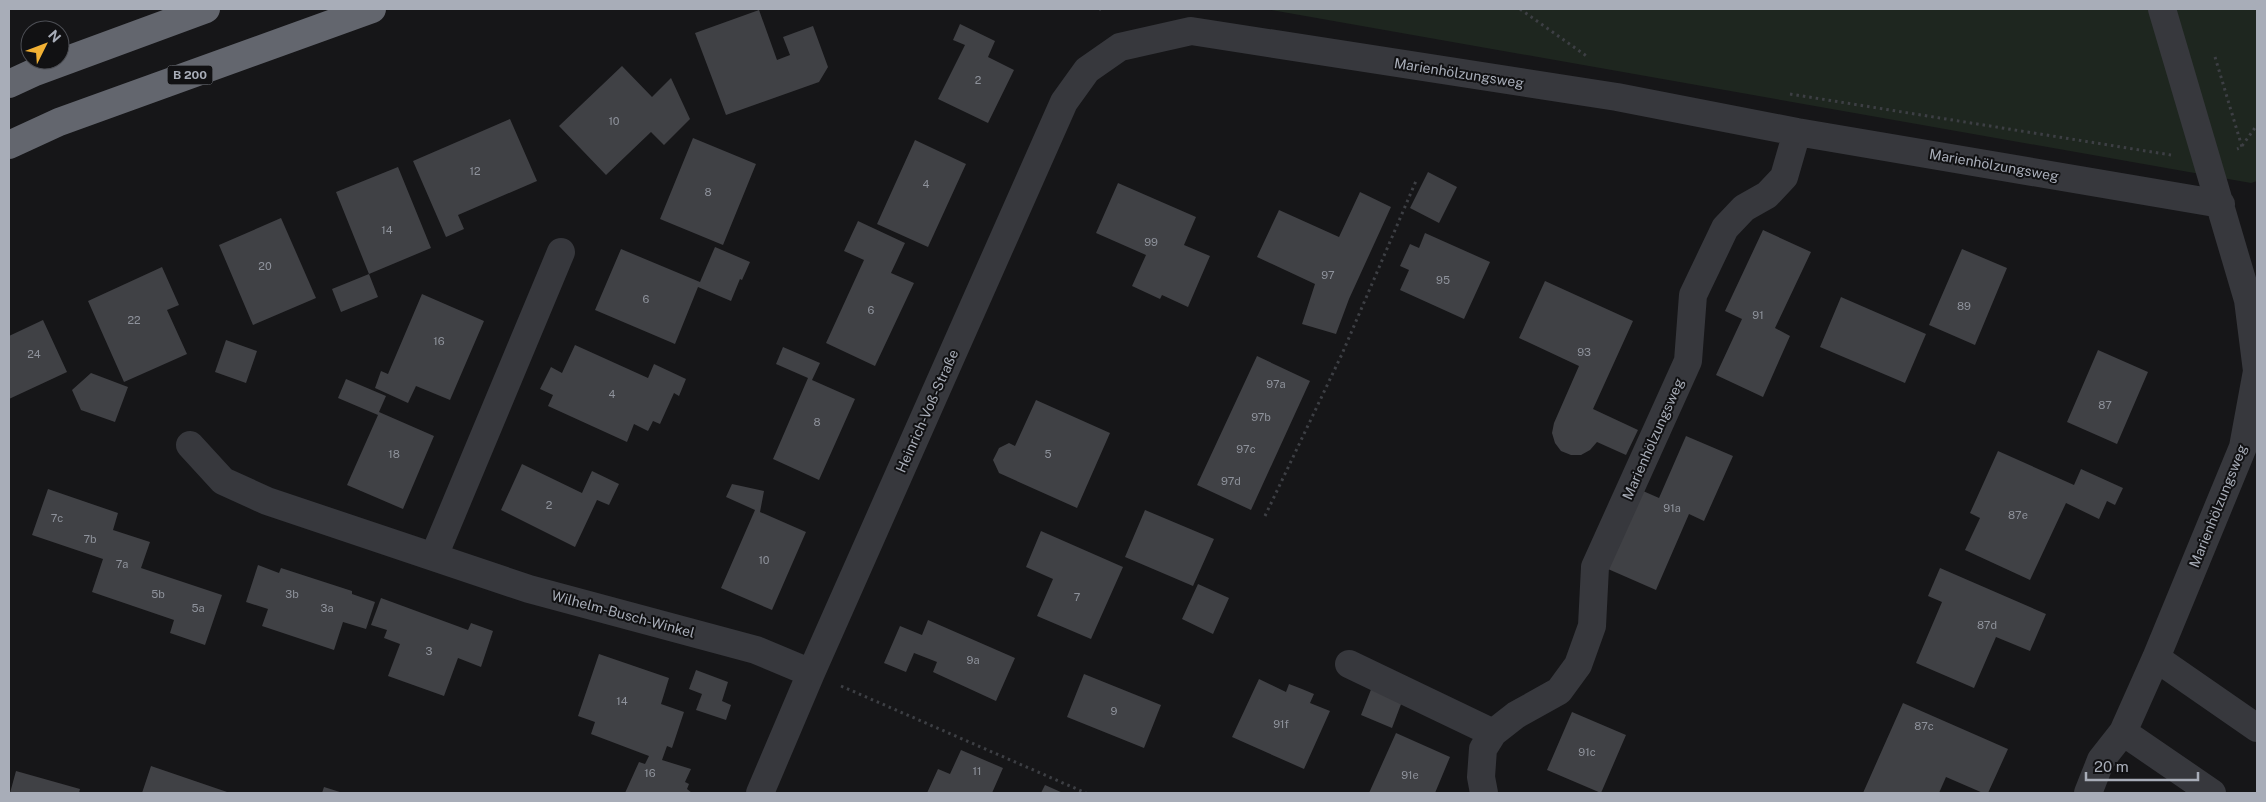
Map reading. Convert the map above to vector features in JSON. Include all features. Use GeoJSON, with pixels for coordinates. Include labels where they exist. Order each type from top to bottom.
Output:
{"type":"FeatureCollection","features":[{"type":"Feature","properties":{"kind":"highway"},"geometry":{"type":"LineString","coordinates":[[9,84],[206,9]]}},
{"type":"Feature","properties":{"kind":"highway","name":"B 200"},"geometry":{"type":"LineString","coordinates":[[9,144],[59,122],[372,9]]}},
{"type":"Feature","properties":{"kind":"street","name":"Marienhölzungsweg"},"geometry":{"type":"LineString","coordinates":[[2088,793],[2101,760],[2123,732],[2156,658],[2243,447],[2257,371],[2248,300],[2162,9]]}},
{"type":"Feature","properties":{"kind":"street","name":"Marienhölzungsweg"},"geometry":{"type":"LineString","coordinates":[[1120,47],[1191,30],[1617,98],[1797,132],[2220,204]]}},
{"type":"Feature","properties":{"kind":"street","name":"Heinrich-Voß-Straße"},"geometry":{"type":"LineString","coordinates":[[760,793],[811,673],[1064,102],[1088,70],[1120,47]]}},
{"type":"Feature","properties":{"kind":"street","name":"Marienhölzungsweg"},"geometry":{"type":"LineString","coordinates":[[1484,793],[1481,777],[1483,749],[1493,733],[1516,715],[1559,691],[1578,665],[1592,626],[1595,566],[1688,361],[1693,295],[1725,228],[1744,208],[1767,195],[1784,177],[1797,132]]}},
{"type":"Feature","properties":{"kind":"street"},"geometry":{"type":"LineString","coordinates":[[434,556],[561,252]]}},
{"type":"Feature","properties":{"kind":"street","name":"Wilhelm-Busch-Winkel"},"geometry":{"type":"LineString","coordinates":[[190,445],[223,481],[267,501],[529,589],[756,650],[811,673]]}},
{"type":"Feature","properties":{"kind":"street"},"geometry":{"type":"LineString","coordinates":[[2156,658],[2257,728]]}},
{"type":"Feature","properties":{"kind":"street"},"geometry":{"type":"LineString","coordinates":[[1349,664],[1493,733]]}},
{"type":"Feature","properties":{"kind":"street"},"geometry":{"type":"LineString","coordinates":[[2123,732],[2212,793]]}},
{"type":"Feature","properties":{"kind":"path"},"geometry":{"type":"LineString","coordinates":[[1520,9],[1597,63],[1617,98]]}},
{"type":"Feature","properties":{"kind":"path"},"geometry":{"type":"LineString","coordinates":[[1784,93],[2208,161]]}},
{"type":"Feature","properties":{"kind":"path"},"geometry":{"type":"LineString","coordinates":[[2242,147],[2257,125]]}},
{"type":"Feature","properties":{"kind":"path"},"geometry":{"type":"LineString","coordinates":[[1265,516],[1342,354],[1416,181]]}},
{"type":"Feature","properties":{"kind":"path"},"geometry":{"type":"LineString","coordinates":[[811,673],[1086,793]]}},
{"type":"Feature","properties":{"kind":"shaded area"},"geometry":{"type":"Polygon","coordinates":[[[1266,9],[2257,9],[2257,181],[2251,183],[1266,9]]]}},
{"type":"Feature","properties":{"kind":"building"},"geometry":{"type":"Polygon","coordinates":[[[759,10],[777,60],[790,55],[783,37],[813,26],[828,67],[819,82],[726,115],[695,33],[759,10]]]}},
{"type":"Feature","properties":{"kind":"building"},"geometry":{"type":"Polygon","coordinates":[[[960,24],[995,41],[988,57],[1014,70],[988,123],[938,99],[965,45],[953,40],[960,24]]]}},
{"type":"Feature","properties":{"kind":"building"},"geometry":{"type":"Polygon","coordinates":[[[622,66],[652,97],[671,78],[690,119],[664,145],[651,132],[606,175],[559,126],[622,66]]]}},
{"type":"Feature","properties":{"kind":"building"},"geometry":{"type":"Polygon","coordinates":[[[510,119],[537,181],[458,215],[464,229],[446,237],[413,161],[510,119]]]}},
{"type":"Feature","properties":{"kind":"building"},"geometry":{"type":"Polygon","coordinates":[[[693,138],[756,164],[723,245],[660,219],[693,138]]]}},
{"type":"Feature","properties":{"kind":"building"},"geometry":{"type":"Polygon","coordinates":[[[915,140],[966,164],[928,247],[877,224],[915,140]]]}},
{"type":"Feature","properties":{"kind":"building"},"geometry":{"type":"Polygon","coordinates":[[[398,167],[431,248],[369,274],[336,192],[398,167]]]}},
{"type":"Feature","properties":{"kind":"building"},"geometry":{"type":"Polygon","coordinates":[[[1428,172],[1457,187],[1439,223],[1410,208],[1428,172]]]}},
{"type":"Feature","properties":{"kind":"building"},"geometry":{"type":"Polygon","coordinates":[[[1118,183],[1196,217],[1184,245],[1210,256],[1188,307],[1162,295],[1160,299],[1132,286],[1146,255],[1096,233],[1118,183]]]}},
{"type":"Feature","properties":{"kind":"building"},"geometry":{"type":"Polygon","coordinates":[[[1360,192],[1391,207],[1349,299],[1336,334],[1302,324],[1315,284],[1257,257],[1279,210],[1339,237],[1360,192]]]}},
{"type":"Feature","properties":{"kind":"building"},"geometry":{"type":"Polygon","coordinates":[[[281,218],[316,298],[253,325],[219,245],[281,218]]]}},
{"type":"Feature","properties":{"kind":"building"},"geometry":{"type":"Polygon","coordinates":[[[858,221],[905,243],[891,273],[914,283],[875,366],[826,343],[864,260],[844,251],[858,221]]]}},
{"type":"Feature","properties":{"kind":"building"},"geometry":{"type":"Polygon","coordinates":[[[1763,230],[1811,252],[1775,328],[1790,336],[1763,397],[1716,375],[1742,319],[1725,311],[1763,230]]]}},
{"type":"Feature","properties":{"kind":"building"},"geometry":{"type":"Polygon","coordinates":[[[1425,233],[1490,262],[1464,319],[1400,290],[1409,270],[1400,266],[1410,244],[1419,248],[1425,233]]]}},
{"type":"Feature","properties":{"kind":"building"},"geometry":{"type":"Polygon","coordinates":[[[715,247],[750,262],[742,280],[740,279],[731,301],[698,287],[675,344],[595,310],[621,249],[700,282],[715,247]]]}},
{"type":"Feature","properties":{"kind":"building"},"geometry":{"type":"Polygon","coordinates":[[[1962,249],[2007,268],[1975,345],[1929,325],[1962,249]]]}},
{"type":"Feature","properties":{"kind":"building"},"geometry":{"type":"Polygon","coordinates":[[[162,267],[179,305],[167,310],[187,354],[124,382],[88,301],[162,267]]]}},
{"type":"Feature","properties":{"kind":"building"},"geometry":{"type":"Polygon","coordinates":[[[369,274],[378,297],[341,312],[332,289],[369,274]]]}},
{"type":"Feature","properties":{"kind":"building"},"geometry":{"type":"Polygon","coordinates":[[[1545,281],[1633,321],[1593,409],[1638,430],[1626,455],[1597,442],[1590,450],[1581,455],[1571,455],[1561,451],[1555,443],[1552,433],[1554,423],[1579,366],[1519,338],[1545,281]]]}},
{"type":"Feature","properties":{"kind":"building"},"geometry":{"type":"Polygon","coordinates":[[[422,294],[484,321],[450,400],[416,386],[408,403],[375,388],[381,371],[388,374],[422,294]]]}},
{"type":"Feature","properties":{"kind":"building"},"geometry":{"type":"Polygon","coordinates":[[[1841,297],[1926,334],[1905,383],[1820,347],[1841,297]]]}},
{"type":"Feature","properties":{"kind":"building"},"geometry":{"type":"Polygon","coordinates":[[[43,320],[67,372],[9,399],[9,336],[43,320]]]}},
{"type":"Feature","properties":{"kind":"building"},"geometry":{"type":"Polygon","coordinates":[[[226,340],[257,351],[246,383],[215,372],[226,340]]]}},
{"type":"Feature","properties":{"kind":"building"},"geometry":{"type":"Polygon","coordinates":[[[575,345],[648,378],[654,364],[686,379],[679,396],[674,393],[660,424],[653,421],[648,431],[634,424],[627,442],[548,406],[553,395],[540,389],[551,367],[562,373],[575,345]]]}},
{"type":"Feature","properties":{"kind":"building"},"geometry":{"type":"Polygon","coordinates":[[[783,347],[820,363],[812,380],[855,399],[819,480],[773,459],[808,378],[776,364],[783,347]]]}},
{"type":"Feature","properties":{"kind":"building"},"geometry":{"type":"Polygon","coordinates":[[[2098,350],[2148,372],[2117,444],[2067,422],[2098,350]]]}},
{"type":"Feature","properties":{"kind":"building"},"geometry":{"type":"Polygon","coordinates":[[[1257,356],[1310,381],[1251,510],[1197,485],[1257,356]]]}},
{"type":"Feature","properties":{"kind":"building"},"geometry":{"type":"Polygon","coordinates":[[[91,373],[128,387],[115,422],[81,410],[72,390],[91,373]]]}},
{"type":"Feature","properties":{"kind":"building"},"geometry":{"type":"Polygon","coordinates":[[[346,379],[386,396],[379,412],[434,436],[403,509],[347,485],[378,415],[338,398],[346,379]]]}},
{"type":"Feature","properties":{"kind":"building"},"geometry":{"type":"Polygon","coordinates":[[[1036,400],[1110,433],[1077,508],[999,473],[993,460],[999,448],[1009,443],[1015,446],[1036,400]]]}},
{"type":"Feature","properties":{"kind":"building"},"geometry":{"type":"Polygon","coordinates":[[[1686,436],[1733,456],[1704,521],[1689,514],[1656,590],[1608,569],[1643,491],[1659,498],[1686,436]]]}},
{"type":"Feature","properties":{"kind":"building"},"geometry":{"type":"Polygon","coordinates":[[[1998,451],[2074,485],[2081,469],[2123,488],[2115,505],[2107,501],[2099,519],[2066,503],[2030,580],[1965,550],[1980,518],[1970,513],[1998,451]]]}},
{"type":"Feature","properties":{"kind":"building"},"geometry":{"type":"Polygon","coordinates":[[[522,464],[582,493],[592,471],[619,484],[609,505],[597,500],[575,547],[501,510],[522,464]]]}},
{"type":"Feature","properties":{"kind":"building"},"geometry":{"type":"Polygon","coordinates":[[[732,484],[764,491],[760,512],[806,532],[772,610],[721,588],[755,510],[726,497],[732,484]]]}},
{"type":"Feature","properties":{"kind":"building"},"geometry":{"type":"Polygon","coordinates":[[[48,489],[118,513],[113,530],[150,542],[141,568],[222,595],[205,645],[170,633],[174,620],[92,592],[103,559],[32,535],[48,489]]]}},
{"type":"Feature","properties":{"kind":"building"},"geometry":{"type":"Polygon","coordinates":[[[1145,510],[1214,539],[1193,586],[1125,557],[1145,510]]]}},
{"type":"Feature","properties":{"kind":"building"},"geometry":{"type":"Polygon","coordinates":[[[1041,531],[1123,567],[1091,639],[1037,616],[1053,579],[1026,567],[1041,531]]]}},
{"type":"Feature","properties":{"kind":"building"},"geometry":{"type":"Polygon","coordinates":[[[258,565],[279,573],[281,568],[352,591],[352,594],[375,602],[366,629],[343,622],[334,650],[262,626],[268,609],[246,602],[258,565]]]}},
{"type":"Feature","properties":{"kind":"building"},"geometry":{"type":"Polygon","coordinates":[[[1940,568],[2046,614],[2030,651],[1996,637],[1974,688],[1916,663],[1942,602],[1928,596],[1940,568]]]}},
{"type":"Feature","properties":{"kind":"building"},"geometry":{"type":"Polygon","coordinates":[[[1198,584],[1229,598],[1213,634],[1182,619],[1198,584]]]}},
{"type":"Feature","properties":{"kind":"building"},"geometry":{"type":"Polygon","coordinates":[[[381,598],[468,630],[471,623],[493,631],[481,667],[458,658],[444,696],[388,676],[400,644],[384,638],[387,630],[371,625],[381,598]]]}},
{"type":"Feature","properties":{"kind":"building"},"geometry":{"type":"Polygon","coordinates":[[[928,620],[1015,658],[996,701],[933,672],[937,662],[914,653],[906,672],[884,663],[900,626],[922,635],[928,620]]]}},
{"type":"Feature","properties":{"kind":"building"},"geometry":{"type":"Polygon","coordinates":[[[599,654],[669,678],[661,704],[684,712],[672,748],[667,746],[662,760],[691,769],[685,782],[689,784],[687,789],[692,793],[625,793],[639,762],[645,764],[649,756],[591,734],[595,722],[578,716],[599,654]]]}},
{"type":"Feature","properties":{"kind":"building"},"geometry":{"type":"Polygon","coordinates":[[[696,670],[728,682],[722,701],[731,705],[726,720],[696,710],[702,694],[689,689],[696,670]]]}},
{"type":"Feature","properties":{"kind":"building"},"geometry":{"type":"Polygon","coordinates":[[[1084,674],[1161,705],[1144,748],[1067,717],[1084,674]]]}},
{"type":"Feature","properties":{"kind":"building"},"geometry":{"type":"Polygon","coordinates":[[[1259,679],[1286,692],[1289,684],[1314,694],[1310,703],[1330,711],[1304,769],[1232,737],[1259,679]]]}},
{"type":"Feature","properties":{"kind":"building"},"geometry":{"type":"Polygon","coordinates":[[[1372,687],[1403,699],[1392,728],[1361,715],[1372,687]]]}},
{"type":"Feature","properties":{"kind":"building"},"geometry":{"type":"Polygon","coordinates":[[[1903,703],[2008,749],[1988,793],[1983,793],[1946,777],[1939,793],[1863,793],[1903,703]]]}},
{"type":"Feature","properties":{"kind":"building"},"geometry":{"type":"Polygon","coordinates":[[[1572,712],[1626,735],[1601,793],[1547,770],[1572,712]]]}},
{"type":"Feature","properties":{"kind":"building"},"geometry":{"type":"Polygon","coordinates":[[[1396,733],[1450,757],[1435,793],[1369,793],[1396,733]]]}},
{"type":"Feature","properties":{"kind":"building"},"geometry":{"type":"Polygon","coordinates":[[[961,750],[1003,768],[992,793],[927,793],[938,769],[950,774],[961,750]]]}},
{"type":"Feature","properties":{"kind":"building"},"geometry":{"type":"Polygon","coordinates":[[[151,766],[230,793],[142,793],[151,766]]]}},
{"type":"Feature","properties":{"kind":"building"},"geometry":{"type":"Polygon","coordinates":[[[16,771],[80,789],[79,793],[10,793],[16,771]]]}},
{"type":"Feature","properties":{"kind":"building"},"geometry":{"type":"Polygon","coordinates":[[[1045,785],[1063,793],[1041,793],[1045,785]]]}},
{"type":"Feature","properties":{"kind":"building"},"geometry":{"type":"Polygon","coordinates":[[[324,787],[343,793],[322,793],[324,787]]]}}]}
